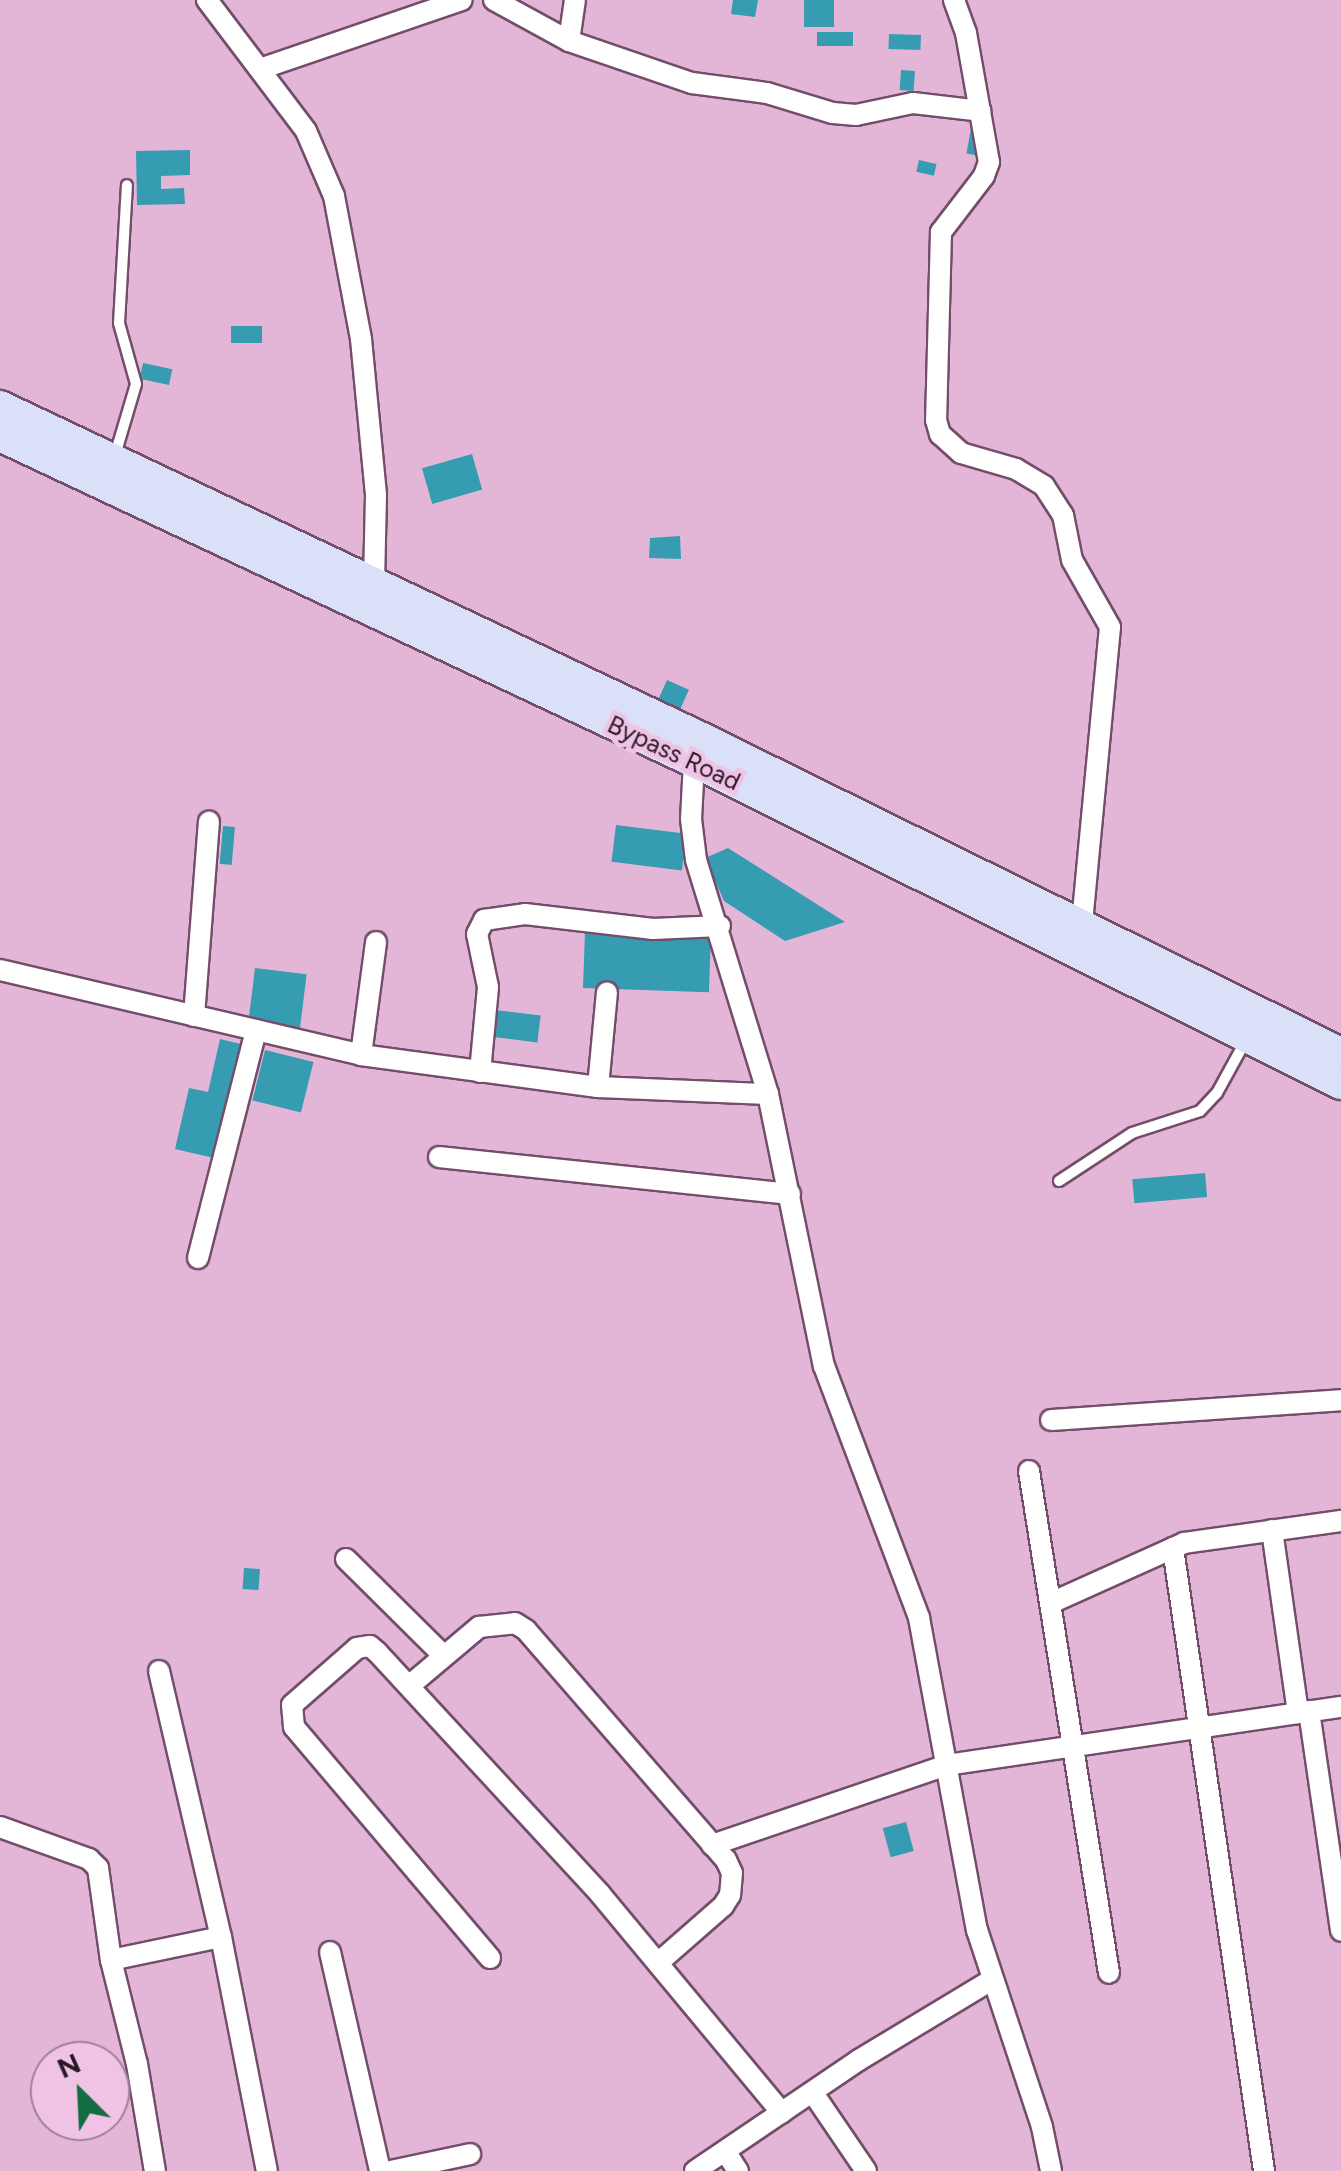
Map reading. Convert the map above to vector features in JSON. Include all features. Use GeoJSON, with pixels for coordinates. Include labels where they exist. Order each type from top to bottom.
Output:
{"type":"FeatureCollection","features":[{"type":"Feature","properties":{"kind":"main road","name":"Bypass Road"},"geometry":{"type":"LineString","coordinates":[[0,406],[374,582],[1341,1053]]}},
{"type":"Feature","properties":{"kind":"main road","name":"Bypass Road"},"geometry":{"type":"LineString","coordinates":[[0,436],[694,762],[1341,1084]]}},
{"type":"Feature","properties":{"kind":"street"},"geometry":{"type":"LineString","coordinates":[[207,0],[306,131],[323,164],[350,263],[376,495],[374,582]]}},
{"type":"Feature","properties":{"kind":"street"},"geometry":{"type":"LineString","coordinates":[[260,69],[462,0]]}},
{"type":"Feature","properties":{"kind":"street"},"geometry":{"type":"LineString","coordinates":[[494,0],[568,41],[692,83],[767,94],[834,113],[856,115],[913,103],[981,110]]}},
{"type":"Feature","properties":{"kind":"street"},"geometry":{"type":"LineString","coordinates":[[568,41],[575,0]]}},
{"type":"Feature","properties":{"kind":"street"},"geometry":{"type":"LineString","coordinates":[[954,0],[966,34],[989,162],[973,192],[948,217],[939,247],[936,420],[940,434],[961,453],[1016,469],[1044,486],[1062,514],[1072,560],[1110,627],[1082,925]]}},
{"type":"Feature","properties":{"kind":"street"},"geometry":{"type":"LineString","coordinates":[[694,762],[692,819],[696,860],[720,926],[768,1094],[824,1366],[918,1618],[990,1980],[1042,2128],[1051,2171]]}},
{"type":"Feature","properties":{"kind":"street"},"geometry":{"type":"LineString","coordinates":[[194,1016],[209,822]]}},
{"type":"Feature","properties":{"kind":"street"},"geometry":{"type":"LineString","coordinates":[[480,1072],[488,987],[478,934],[484,920],[525,914],[653,929],[720,926]]}},
{"type":"Feature","properties":{"kind":"street"},"geometry":{"type":"LineString","coordinates":[[362,1054],[376,942]]}},
{"type":"Feature","properties":{"kind":"street"},"geometry":{"type":"LineString","coordinates":[[0,970],[362,1054],[598,1086],[768,1094]]}},
{"type":"Feature","properties":{"kind":"street"},"geometry":{"type":"LineString","coordinates":[[598,1086],[607,992]]}},
{"type":"Feature","properties":{"kind":"street"},"geometry":{"type":"LineString","coordinates":[[198,1258],[256,1030]]}},
{"type":"Feature","properties":{"kind":"street"},"geometry":{"type":"LineString","coordinates":[[439,1158],[790,1194]]}},
{"type":"Feature","properties":{"kind":"street"},"geometry":{"type":"LineString","coordinates":[[1051,1420],[1341,1400]]}},
{"type":"Feature","properties":{"kind":"street"},"geometry":{"type":"LineString","coordinates":[[1029,1471],[1076,1746],[1109,1972]]}},
{"type":"Feature","properties":{"kind":"street"},"geometry":{"type":"LineString","coordinates":[[1053,1602],[1173,1548],[1341,1521]]}},
{"type":"Feature","properties":{"kind":"street"},"geometry":{"type":"LineString","coordinates":[[1272,1530],[1341,1931]]}},
{"type":"Feature","properties":{"kind":"street"},"geometry":{"type":"LineString","coordinates":[[1173,1548],[1264,2171]]}},
{"type":"Feature","properties":{"kind":"street"},"geometry":{"type":"LineString","coordinates":[[346,1559],[444,1656]]}},
{"type":"Feature","properties":{"kind":"street"},"geometry":{"type":"LineString","coordinates":[[409,1686],[479,1627],[514,1623],[526,1630],[732,1873],[730,1895],[659,1962]]}},
{"type":"Feature","properties":{"kind":"street"},"geometry":{"type":"LineString","coordinates":[[490,1958],[303,1740],[291,1720],[292,1706],[363,1645],[377,1652],[409,1686],[659,1962],[782,2113]]}},
{"type":"Feature","properties":{"kind":"street"},"geometry":{"type":"LineString","coordinates":[[159,1672],[221,1937],[267,2171]]}},
{"type":"Feature","properties":{"kind":"street"},"geometry":{"type":"LineString","coordinates":[[712,1845],[947,1765],[1341,1707]]}},
{"type":"Feature","properties":{"kind":"street"},"geometry":{"type":"LineString","coordinates":[[0,1828],[89,1859],[98,1868],[111,1960],[137,2064],[155,2171]]}},
{"type":"Feature","properties":{"kind":"street"},"geometry":{"type":"LineString","coordinates":[[111,1960],[221,1937]]}},
{"type":"Feature","properties":{"kind":"street"},"geometry":{"type":"LineString","coordinates":[[330,1952],[380,2171]]}},
{"type":"Feature","properties":{"kind":"street"},"geometry":{"type":"LineString","coordinates":[[696,2171],[858,2060],[990,1980]]}},
{"type":"Feature","properties":{"kind":"street"},"geometry":{"type":"LineString","coordinates":[[812,2094],[866,2171]]}},
{"type":"Feature","properties":{"kind":"street"},"geometry":{"type":"LineString","coordinates":[[726,2151],[738,2171]]}},
{"type":"Feature","properties":{"kind":"street"},"geometry":{"type":"LineString","coordinates":[[391,2171],[470,2154]]}},
{"type":"Feature","properties":{"kind":"lane"},"geometry":{"type":"LineString","coordinates":[[113,461],[136,384],[119,324],[128,185]]}},
{"type":"Feature","properties":{"kind":"lane"},"geometry":{"type":"LineString","coordinates":[[1060,1181],[1132,1133],[1200,1111],[1217,1092],[1248,1038]]}},
{"type":"Feature","properties":{"kind":"building"},"geometry":{"type":"Polygon","coordinates":[[[733,0],[758,0],[755,17],[731,14],[733,0]]]}},
{"type":"Feature","properties":{"kind":"building"},"geometry":{"type":"Polygon","coordinates":[[[804,0],[834,0],[834,27],[804,27],[804,0]]]}},
{"type":"Feature","properties":{"kind":"building"},"geometry":{"type":"Polygon","coordinates":[[[817,32],[853,32],[853,46],[817,46],[817,32]]]}},
{"type":"Feature","properties":{"kind":"building"},"geometry":{"type":"Polygon","coordinates":[[[889,34],[921,35],[920,50],[888,49],[889,34]]]}},
{"type":"Feature","properties":{"kind":"building"},"geometry":{"type":"Polygon","coordinates":[[[901,70],[915,71],[914,91],[900,90],[901,70]]]}},
{"type":"Feature","properties":{"kind":"building"},"geometry":{"type":"Polygon","coordinates":[[[971,128],[982,130],[977,156],[966,154],[971,128]]]}},
{"type":"Feature","properties":{"kind":"building"},"geometry":{"type":"Polygon","coordinates":[[[190,150],[190,175],[161,176],[161,189],[184,188],[185,204],[137,205],[136,151],[190,150]]]}},
{"type":"Feature","properties":{"kind":"building"},"geometry":{"type":"Polygon","coordinates":[[[919,160],[937,164],[934,176],[916,172],[919,160]]]}},
{"type":"Feature","properties":{"kind":"building"},"geometry":{"type":"Polygon","coordinates":[[[231,326],[262,326],[262,343],[231,343],[231,326]]]}},
{"type":"Feature","properties":{"kind":"building"},"geometry":{"type":"Polygon","coordinates":[[[143,363],[172,369],[169,385],[140,379],[143,363]]]}},
{"type":"Feature","properties":{"kind":"building"},"geometry":{"type":"Polygon","coordinates":[[[472,454],[482,490],[432,504],[422,468],[472,454]]]}},
{"type":"Feature","properties":{"kind":"building"},"geometry":{"type":"Polygon","coordinates":[[[680,536],[681,559],[649,558],[650,538],[680,536]]]}},
{"type":"Feature","properties":{"kind":"building"},"geometry":{"type":"Polygon","coordinates":[[[667,680],[689,690],[680,710],[658,700],[667,680]]]}},
{"type":"Feature","properties":{"kind":"building"},"geometry":{"type":"Polygon","coordinates":[[[616,825],[686,834],[682,870],[611,862],[616,825]]]}},
{"type":"Feature","properties":{"kind":"building"},"geometry":{"type":"Polygon","coordinates":[[[223,826],[235,827],[232,865],[220,864],[223,826]]]}},
{"type":"Feature","properties":{"kind":"building"},"geometry":{"type":"Polygon","coordinates":[[[728,848],[845,922],[785,941],[724,901],[705,858],[728,848]]]}},
{"type":"Feature","properties":{"kind":"building"},"geometry":{"type":"Polygon","coordinates":[[[585,931],[711,935],[709,992],[583,988],[585,931]]]}},
{"type":"Feature","properties":{"kind":"building"},"geometry":{"type":"Polygon","coordinates":[[[255,968],[307,974],[300,1030],[248,1024],[255,968]]]}},
{"type":"Feature","properties":{"kind":"building"},"geometry":{"type":"Polygon","coordinates":[[[495,1010],[541,1016],[537,1042],[492,1037],[495,1010]]]}},
{"type":"Feature","properties":{"kind":"building"},"geometry":{"type":"Polygon","coordinates":[[[220,1039],[245,1045],[218,1159],[175,1149],[189,1088],[208,1092],[220,1039]]]}},
{"type":"Feature","properties":{"kind":"building"},"geometry":{"type":"Polygon","coordinates":[[[265,1050],[314,1062],[301,1113],[252,1100],[265,1050]]]}},
{"type":"Feature","properties":{"kind":"building"},"geometry":{"type":"Polygon","coordinates":[[[1205,1173],[1207,1197],[1134,1203],[1132,1179],[1205,1173]]]}},
{"type":"Feature","properties":{"kind":"building"},"geometry":{"type":"Polygon","coordinates":[[[244,1568],[260,1569],[258,1590],[243,1589],[244,1568]]]}},
{"type":"Feature","properties":{"kind":"building"},"geometry":{"type":"Polygon","coordinates":[[[906,1822],[914,1851],[891,1857],[883,1828],[906,1822]]]}}]}
